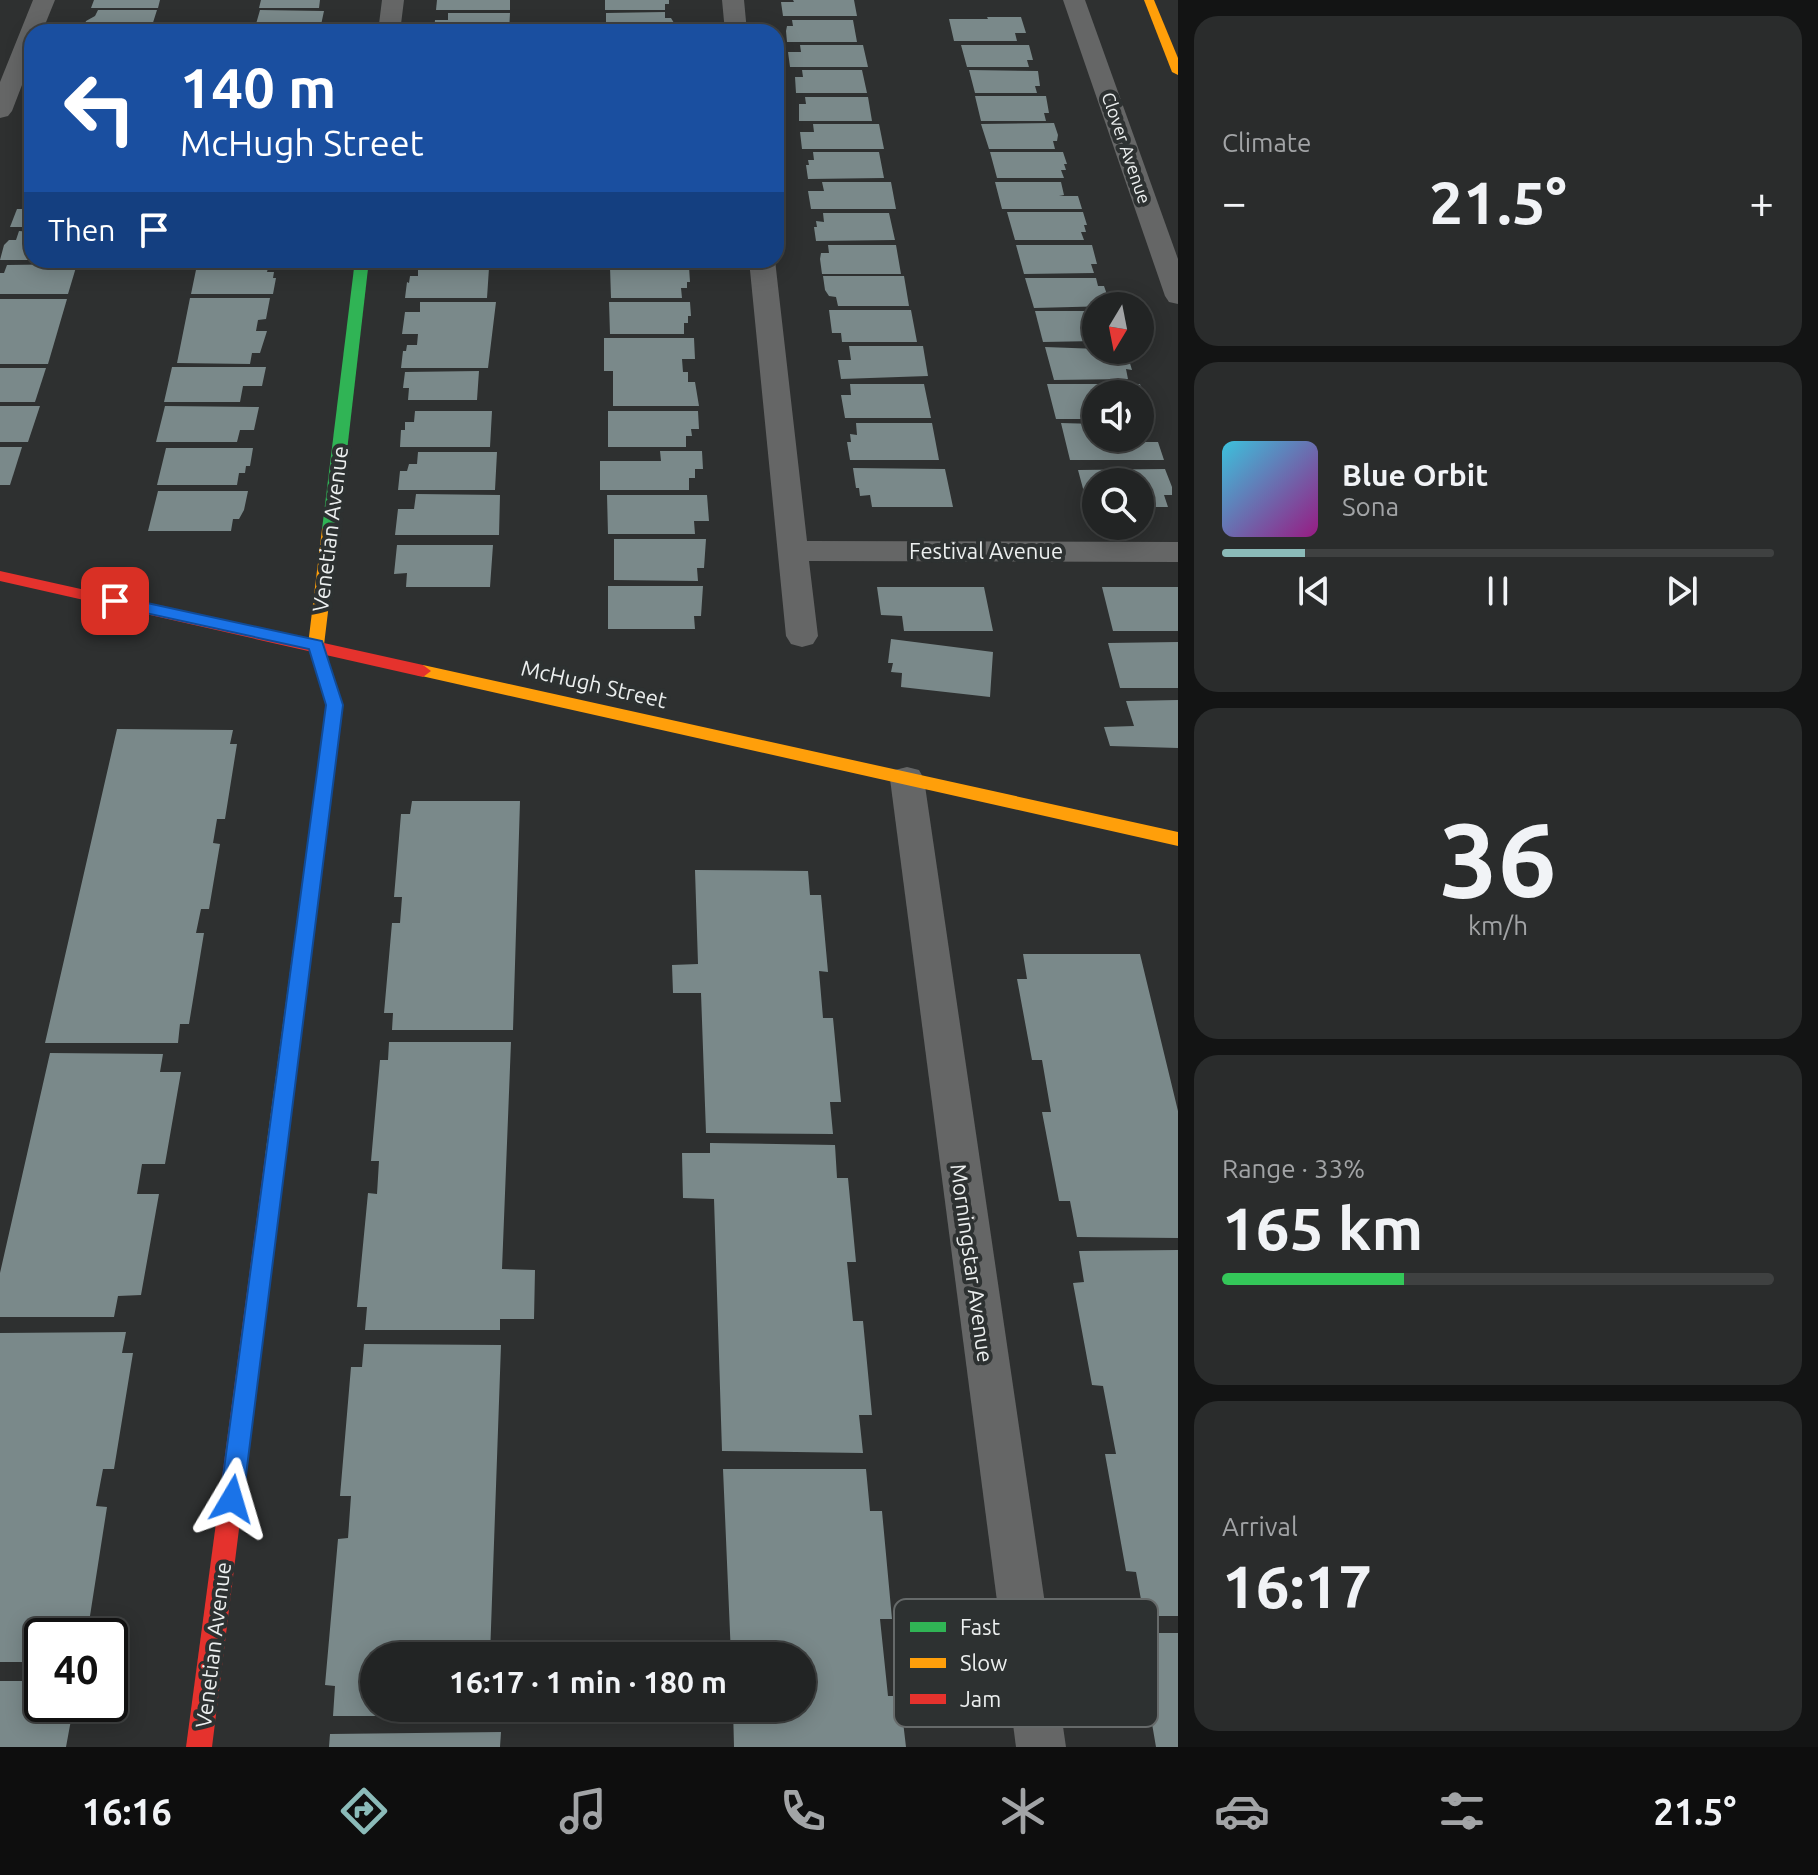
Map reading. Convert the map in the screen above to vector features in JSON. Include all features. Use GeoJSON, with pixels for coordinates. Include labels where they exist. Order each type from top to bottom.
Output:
{"type":"FeatureCollection","features":[{"type":"Feature","properties":{"kind":"street"},"geometry":{"type":"LineString","coordinates":[[34,24],[44,0]]}},
{"type":"Feature","properties":{"kind":"street"},"geometry":{"type":"LineString","coordinates":[[390,24],[393,0]]}},
{"type":"Feature","properties":{"kind":"street"},"geometry":{"type":"LineString","coordinates":[[733,0],[735,24]]}},
{"type":"Feature","properties":{"kind":"street","name":"Clover Avenue"},"geometry":{"type":"LineString","coordinates":[[1074,0],[1178,296]]}},
{"type":"Feature","properties":{"kind":"street"},"geometry":{"type":"LineString","coordinates":[[1149,0],[1178,72]]}},
{"type":"Feature","properties":{"kind":"street"},"geometry":{"type":"LineString","coordinates":[[0,111],[24,50]]}},
{"type":"Feature","properties":{"kind":"street","name":"Venetian Avenue"},"geometry":{"type":"LineString","coordinates":[[199,1747],[334,705],[316,645],[361,268]]}},
{"type":"Feature","properties":{"kind":"street"},"geometry":{"type":"LineString","coordinates":[[763,268],[802,636]]}},
{"type":"Feature","properties":{"kind":"street","name":"Festival Avenue"},"geometry":{"type":"LineString","coordinates":[[795,551],[1178,552]]}},
{"type":"Feature","properties":{"kind":"street","name":"McHugh Street"},"geometry":{"type":"LineString","coordinates":[[0,576],[1178,839]]}},
{"type":"Feature","properties":{"kind":"street","name":"Morningstar Avenue"},"geometry":{"type":"LineString","coordinates":[[907,779],[1021,1599]]}},
{"type":"Feature","properties":{"kind":"street","name":"Morningstar Avenue"},"geometry":{"type":"LineString","coordinates":[[1038,1727],[1041,1747]]}},
{"type":"Feature","properties":{"kind":"building"},"geometry":{"type":"Polygon","coordinates":[[[94,0],[160,0],[158,8],[91,8],[94,0]]]}},
{"type":"Feature","properties":{"kind":"building"},"geometry":{"type":"Polygon","coordinates":[[[261,0],[320,0],[319,8],[259,8],[261,0]]]}},
{"type":"Feature","properties":{"kind":"building"},"geometry":{"type":"Polygon","coordinates":[[[437,0],[510,0],[510,10],[436,10],[437,0]]]}},
{"type":"Feature","properties":{"kind":"building"},"geometry":{"type":"Polygon","coordinates":[[[605,0],[669,0],[669,4],[665,4],[665,10],[605,10],[605,0]]]}},
{"type":"Feature","properties":{"kind":"building"},"geometry":{"type":"Polygon","coordinates":[[[854,0],[857,16],[783,16],[781,2],[854,0]]]}},
{"type":"Feature","properties":{"kind":"building"},"geometry":{"type":"Polygon","coordinates":[[[98,10],[157,10],[153,24],[85,24],[98,10]]]}},
{"type":"Feature","properties":{"kind":"building"},"geometry":{"type":"Polygon","coordinates":[[[260,10],[324,11],[321,24],[256,24],[260,10]]]}},
{"type":"Feature","properties":{"kind":"building"},"geometry":{"type":"Polygon","coordinates":[[[665,12],[665,18],[671,18],[674,24],[606,24],[606,13],[665,12]]]}},
{"type":"Feature","properties":{"kind":"building"},"geometry":{"type":"Polygon","coordinates":[[[448,13],[510,13],[509,24],[435,24],[435,20],[448,20],[448,13]]]}},
{"type":"Feature","properties":{"kind":"building"},"geometry":{"type":"Polygon","coordinates":[[[1021,17],[1026,33],[1015,33],[1017,41],[954,41],[949,19],[1021,17]]]}},
{"type":"Feature","properties":{"kind":"building"},"geometry":{"type":"Polygon","coordinates":[[[792,20],[853,20],[857,42],[787,42],[787,26],[793,26],[792,20]]]}},
{"type":"Feature","properties":{"kind":"building"},"geometry":{"type":"Polygon","coordinates":[[[800,45],[863,45],[868,67],[790,67],[788,52],[801,52],[800,45]]]}},
{"type":"Feature","properties":{"kind":"building"},"geometry":{"type":"Polygon","coordinates":[[[961,45],[1029,45],[1033,60],[1027,60],[1029,67],[967,67],[961,45]]]}},
{"type":"Feature","properties":{"kind":"building"},"geometry":{"type":"Polygon","coordinates":[[[802,70],[862,70],[867,93],[796,93],[795,77],[803,77],[802,70]]]}},
{"type":"Feature","properties":{"kind":"building"},"geometry":{"type":"Polygon","coordinates":[[[969,70],[1038,71],[1040,86],[1035,86],[1037,93],[975,93],[969,70]]]}},
{"type":"Feature","properties":{"kind":"building"},"geometry":{"type":"Polygon","coordinates":[[[975,96],[1046,96],[1049,113],[1044,113],[1046,121],[981,121],[975,96]]]}},
{"type":"Feature","properties":{"kind":"building"},"geometry":{"type":"Polygon","coordinates":[[[805,97],[868,97],[872,121],[799,121],[799,104],[806,104],[805,97]]]}},
{"type":"Feature","properties":{"kind":"building"},"geometry":{"type":"Polygon","coordinates":[[[1054,123],[1058,135],[1057,141],[1053,141],[1055,149],[989,149],[981,124],[1054,123]]]}},
{"type":"Feature","properties":{"kind":"building"},"geometry":{"type":"Polygon","coordinates":[[[813,124],[879,124],[884,149],[802,149],[800,132],[814,132],[813,124]]]}},
{"type":"Feature","properties":{"kind":"building"},"geometry":{"type":"Polygon","coordinates":[[[813,152],[879,152],[884,178],[808,179],[806,165],[809,165],[808,160],[814,160],[813,152]]]}},
{"type":"Feature","properties":{"kind":"building"},"geometry":{"type":"Polygon","coordinates":[[[990,152],[1063,152],[1067,164],[1064,164],[1066,170],[1061,170],[1064,178],[997,178],[990,152]]]}},
{"type":"Feature","properties":{"kind":"building"},"geometry":{"type":"Polygon","coordinates":[[[822,182],[891,182],[896,209],[811,209],[808,191],[824,191],[822,182]]]}},
{"type":"Feature","properties":{"kind":"building"},"geometry":{"type":"Polygon","coordinates":[[[995,182],[1061,182],[1064,195],[1059,196],[1078,196],[1082,209],[1002,209],[995,182]]]}},
{"type":"Feature","properties":{"kind":"building"},"geometry":{"type":"Polygon","coordinates":[[[17,209],[24,209],[24,227],[10,227],[17,209]]]}},
{"type":"Feature","properties":{"kind":"building"},"geometry":{"type":"Polygon","coordinates":[[[1007,212],[1083,212],[1087,225],[1084,225],[1086,232],[1081,232],[1084,240],[1015,240],[1007,212]]]}},
{"type":"Feature","properties":{"kind":"building"},"geometry":{"type":"Polygon","coordinates":[[[823,213],[889,213],[895,240],[816,241],[814,227],[817,227],[816,221],[824,222],[823,213]]]}},
{"type":"Feature","properties":{"kind":"building"},"geometry":{"type":"Polygon","coordinates":[[[19,231],[24,231],[24,260],[0,260],[4,245],[9,240],[16,240],[19,231]]]}},
{"type":"Feature","properties":{"kind":"building"},"geometry":{"type":"Polygon","coordinates":[[[828,245],[896,245],[901,274],[822,274],[821,253],[829,253],[828,245]]]}},
{"type":"Feature","properties":{"kind":"building"},"geometry":{"type":"Polygon","coordinates":[[[1016,245],[1092,245],[1097,264],[1091,264],[1094,273],[1024,274],[1016,245]]]}},
{"type":"Feature","properties":{"kind":"building"},"geometry":{"type":"Polygon","coordinates":[[[7,265],[76,268],[68,294],[0,294],[0,273],[4,273],[7,265]]]}},
{"type":"Feature","properties":{"kind":"building"},"geometry":{"type":"Polygon","coordinates":[[[196,268],[268,268],[267,272],[274,272],[273,278],[276,278],[273,294],[191,294],[196,268]]]}},
{"type":"Feature","properties":{"kind":"building"},"geometry":{"type":"Polygon","coordinates":[[[418,268],[489,268],[487,298],[405,298],[407,282],[410,276],[418,276],[418,268]]]}},
{"type":"Feature","properties":{"kind":"building"},"geometry":{"type":"Polygon","coordinates":[[[610,268],[689,268],[690,282],[687,282],[687,288],[681,288],[682,298],[611,298],[610,268]]]}},
{"type":"Feature","properties":{"kind":"building"},"geometry":{"type":"Polygon","coordinates":[[[823,276],[904,276],[909,306],[838,306],[836,297],[829,296],[825,290],[823,276]]]}},
{"type":"Feature","properties":{"kind":"building"},"geometry":{"type":"Polygon","coordinates":[[[1025,278],[1096,278],[1098,286],[1104,286],[1106,292],[1082,292],[1082,307],[1034,308],[1025,278]]]}},
{"type":"Feature","properties":{"kind":"building"},"geometry":{"type":"Polygon","coordinates":[[[190,298],[270,298],[266,319],[258,320],[256,331],[267,331],[260,353],[252,353],[250,364],[177,363],[190,298]]]}},
{"type":"Feature","properties":{"kind":"building"},"geometry":{"type":"Polygon","coordinates":[[[0,299],[67,299],[48,364],[0,364],[0,299]]]}},
{"type":"Feature","properties":{"kind":"building"},"geometry":{"type":"Polygon","coordinates":[[[420,302],[496,302],[488,368],[401,368],[403,351],[406,351],[407,345],[417,345],[418,334],[402,334],[405,312],[420,312],[420,302]]]}},
{"type":"Feature","properties":{"kind":"building"},"geometry":{"type":"Polygon","coordinates":[[[609,302],[690,302],[691,316],[688,316],[688,323],[684,323],[684,334],[610,334],[609,302]]]}},
{"type":"Feature","properties":{"kind":"building"},"geometry":{"type":"Polygon","coordinates":[[[829,310],[911,310],[917,342],[842,342],[841,333],[832,333],[829,310]]]}},
{"type":"Feature","properties":{"kind":"building"},"geometry":{"type":"Polygon","coordinates":[[[1035,311],[1082,311],[1082,341],[1043,342],[1035,311]]]}},
{"type":"Feature","properties":{"kind":"building"},"geometry":{"type":"Polygon","coordinates":[[[604,338],[694,338],[695,359],[682,359],[683,372],[688,372],[688,382],[695,382],[699,406],[613,406],[613,371],[604,371],[604,338]]]}},
{"type":"Feature","properties":{"kind":"building"},"geometry":{"type":"Polygon","coordinates":[[[849,346],[923,346],[928,376],[841,379],[838,360],[851,360],[849,346]]]}},
{"type":"Feature","properties":{"kind":"building"},"geometry":{"type":"Polygon","coordinates":[[[1045,347],[1082,348],[1082,364],[1130,364],[1132,370],[1126,369],[1128,379],[1054,380],[1045,347]]]}},
{"type":"Feature","properties":{"kind":"building"},"geometry":{"type":"Polygon","coordinates":[[[172,367],[266,367],[262,386],[243,386],[240,402],[164,402],[172,367]]]}},
{"type":"Feature","properties":{"kind":"building"},"geometry":{"type":"Polygon","coordinates":[[[0,368],[46,368],[35,402],[0,402],[0,368]]]}},
{"type":"Feature","properties":{"kind":"building"},"geometry":{"type":"Polygon","coordinates":[[[479,371],[477,400],[408,400],[409,388],[403,388],[405,372],[479,371]]]}},
{"type":"Feature","properties":{"kind":"building"},"geometry":{"type":"Polygon","coordinates":[[[850,384],[924,384],[931,418],[845,418],[841,395],[851,395],[850,384]]]}},
{"type":"Feature","properties":{"kind":"building"},"geometry":{"type":"Polygon","coordinates":[[[1047,384],[1082,384],[1082,419],[1056,419],[1047,384]]]}},
{"type":"Feature","properties":{"kind":"building"},"geometry":{"type":"Polygon","coordinates":[[[0,406],[40,406],[28,442],[0,442],[0,406]]]}},
{"type":"Feature","properties":{"kind":"building"},"geometry":{"type":"Polygon","coordinates":[[[165,406],[259,407],[254,430],[240,430],[237,442],[156,442],[165,406]]]}},
{"type":"Feature","properties":{"kind":"building"},"geometry":{"type":"Polygon","coordinates":[[[415,411],[492,411],[490,447],[400,447],[401,430],[405,430],[405,422],[414,422],[415,411]]]}},
{"type":"Feature","properties":{"kind":"building"},"geometry":{"type":"Polygon","coordinates":[[[608,411],[698,411],[699,429],[691,429],[692,436],[686,436],[686,447],[608,447],[608,411]]]}},
{"type":"Feature","properties":{"kind":"building"},"geometry":{"type":"Polygon","coordinates":[[[856,423],[932,423],[939,460],[850,460],[847,442],[851,442],[850,434],[857,435],[856,423]]]}},
{"type":"Feature","properties":{"kind":"building"},"geometry":{"type":"Polygon","coordinates":[[[1061,423],[1082,424],[1082,452],[1154,452],[1154,442],[1158,442],[1164,460],[1070,460],[1061,423]]]}},
{"type":"Feature","properties":{"kind":"building"},"geometry":{"type":"Polygon","coordinates":[[[0,447],[22,447],[10,485],[0,485],[0,447]]]}},
{"type":"Feature","properties":{"kind":"building"},"geometry":{"type":"Polygon","coordinates":[[[166,448],[253,448],[250,466],[246,466],[245,473],[239,473],[237,485],[157,485],[166,448]]]}},
{"type":"Feature","properties":{"kind":"building"},"geometry":{"type":"Polygon","coordinates":[[[660,451],[702,451],[703,469],[695,469],[695,478],[689,478],[689,490],[600,490],[600,461],[661,461],[660,451]]]}},
{"type":"Feature","properties":{"kind":"building"},"geometry":{"type":"Polygon","coordinates":[[[418,452],[497,452],[495,490],[398,490],[400,471],[407,471],[409,464],[417,464],[418,452]]]}},
{"type":"Feature","properties":{"kind":"building"},"geometry":{"type":"Polygon","coordinates":[[[853,468],[945,469],[953,507],[872,507],[870,495],[860,496],[859,488],[856,488],[853,468]]]}},
{"type":"Feature","properties":{"kind":"building"},"geometry":{"type":"Polygon","coordinates":[[[1154,469],[1165,469],[1172,487],[1172,495],[1164,495],[1168,507],[1154,507],[1154,469]]]}},
{"type":"Feature","properties":{"kind":"building"},"geometry":{"type":"Polygon","coordinates":[[[158,491],[248,491],[244,510],[239,519],[233,519],[231,531],[148,531],[158,491]]]}},
{"type":"Feature","properties":{"kind":"building"},"geometry":{"type":"Polygon","coordinates":[[[416,494],[500,495],[499,535],[395,535],[398,509],[414,509],[416,494]]]}},
{"type":"Feature","properties":{"kind":"building"},"geometry":{"type":"Polygon","coordinates":[[[607,495],[707,495],[709,521],[694,521],[695,534],[608,534],[607,495]]]}},
{"type":"Feature","properties":{"kind":"building"},"geometry":{"type":"Polygon","coordinates":[[[614,539],[706,539],[704,568],[697,568],[698,581],[614,580],[614,539]]]}},
{"type":"Feature","properties":{"kind":"building"},"geometry":{"type":"Polygon","coordinates":[[[397,545],[493,545],[490,587],[406,587],[407,573],[394,574],[397,545]]]}},
{"type":"Feature","properties":{"kind":"building"},"geometry":{"type":"Polygon","coordinates":[[[608,586],[703,586],[701,616],[694,616],[695,629],[608,629],[608,586]]]}},
{"type":"Feature","properties":{"kind":"building"},"geometry":{"type":"Polygon","coordinates":[[[877,587],[984,587],[993,631],[904,631],[902,616],[881,615],[877,587]]]}},
{"type":"Feature","properties":{"kind":"building"},"geometry":{"type":"Polygon","coordinates":[[[1102,587],[1178,587],[1178,631],[1113,631],[1102,587]]]}},
{"type":"Feature","properties":{"kind":"building"},"geometry":{"type":"Polygon","coordinates":[[[891,639],[993,652],[990,697],[901,687],[902,673],[891,672],[893,663],[888,663],[891,639]]]}},
{"type":"Feature","properties":{"kind":"building"},"geometry":{"type":"Polygon","coordinates":[[[1178,642],[1178,688],[1120,688],[1108,643],[1178,642]]]}},
{"type":"Feature","properties":{"kind":"building"},"geometry":{"type":"Polygon","coordinates":[[[1178,700],[1178,748],[1110,746],[1104,727],[1134,726],[1126,701],[1178,700]]]}},
{"type":"Feature","properties":{"kind":"building"},"geometry":{"type":"Polygon","coordinates":[[[117,729],[233,730],[230,744],[237,744],[225,819],[217,819],[213,843],[220,844],[209,909],[201,909],[196,933],[204,933],[189,1024],[180,1024],[178,1043],[45,1043],[117,729]]]}},
{"type":"Feature","properties":{"kind":"building"},"geometry":{"type":"Polygon","coordinates":[[[412,801],[520,801],[513,1030],[392,1030],[393,1013],[384,1013],[392,923],[400,923],[402,897],[394,897],[401,814],[410,814],[412,801]]]}},
{"type":"Feature","properties":{"kind":"building"},"geometry":{"type":"Polygon","coordinates":[[[695,870],[808,871],[810,895],[821,895],[828,972],[819,971],[823,1018],[833,1018],[841,1102],[830,1102],[833,1134],[706,1133],[701,993],[673,993],[672,965],[698,964],[695,870]]]}},
{"type":"Feature","properties":{"kind":"building"},"geometry":{"type":"Polygon","coordinates":[[[1023,954],[1140,954],[1178,1111],[1178,1238],[1077,1237],[1070,1201],[1059,1201],[1042,1112],[1051,1112],[1042,1060],[1032,1060],[1017,979],[1027,979],[1023,954]]]}},
{"type":"Feature","properties":{"kind":"building"},"geometry":{"type":"Polygon","coordinates":[[[389,1042],[511,1042],[502,1269],[535,1270],[534,1319],[500,1319],[500,1330],[365,1330],[367,1307],[357,1307],[368,1193],[377,1194],[379,1161],[371,1161],[380,1060],[388,1060],[389,1042]]]}},
{"type":"Feature","properties":{"kind":"building"},"geometry":{"type":"Polygon","coordinates":[[[50,1053],[163,1054],[160,1072],[181,1072],[165,1164],[142,1164],[137,1194],[159,1194],[141,1295],[118,1296],[114,1317],[0,1317],[0,1273],[50,1053]]]}},
{"type":"Feature","properties":{"kind":"building"},"geometry":{"type":"Polygon","coordinates":[[[710,1143],[835,1145],[837,1178],[848,1178],[856,1262],[847,1262],[853,1321],[863,1321],[872,1415],[859,1415],[863,1453],[722,1451],[714,1199],[683,1198],[682,1153],[710,1153],[710,1143]]]}},
{"type":"Feature","properties":{"kind":"building"},"geometry":{"type":"Polygon","coordinates":[[[1178,1250],[1178,1616],[1158,1616],[1158,1599],[1141,1599],[1136,1572],[1126,1571],[1105,1454],[1116,1454],[1103,1386],[1092,1385],[1073,1283],[1084,1282],[1079,1251],[1178,1250]]]}},
{"type":"Feature","properties":{"kind":"building"},"geometry":{"type":"Polygon","coordinates":[[[126,1332],[122,1353],[133,1353],[114,1469],[103,1469],[96,1506],[107,1507],[90,1618],[24,1618],[24,1662],[0,1662],[0,1333],[126,1332]]]}},
{"type":"Feature","properties":{"kind":"building"},"geometry":{"type":"Polygon","coordinates":[[[364,1344],[501,1345],[490,1642],[360,1642],[360,1716],[333,1716],[335,1686],[325,1685],[338,1539],[348,1538],[351,1496],[340,1496],[351,1367],[362,1367],[364,1344]]]}},
{"type":"Feature","properties":{"kind":"building"},"geometry":{"type":"Polygon","coordinates":[[[723,1469],[866,1469],[870,1511],[882,1511],[892,1619],[880,1619],[888,1696],[894,1696],[894,1727],[904,1727],[906,1747],[734,1747],[733,1722],[816,1722],[816,1642],[730,1642],[723,1469]]]}},
{"type":"Feature","properties":{"kind":"building"},"geometry":{"type":"Polygon","coordinates":[[[1158,1633],[1178,1633],[1178,1747],[1156,1747],[1153,1727],[1158,1727],[1158,1633]]]}},
{"type":"Feature","properties":{"kind":"building"},"geometry":{"type":"Polygon","coordinates":[[[0,1681],[24,1681],[24,1722],[71,1722],[66,1747],[0,1747],[0,1681]]]}},
{"type":"Feature","properties":{"kind":"building"},"geometry":{"type":"Polygon","coordinates":[[[501,1732],[500,1747],[329,1747],[330,1734],[501,1732]]]}},
{"type":"Feature","properties":{"kind":"traffic: fast"},"geometry":{"type":"LineString","coordinates":[[330,529],[361,268]]}},
{"type":"Feature","properties":{"kind":"traffic: slow"},"geometry":{"type":"LineString","coordinates":[[1149,0],[1178,72]]}},
{"type":"Feature","properties":{"kind":"traffic: slow"},"geometry":{"type":"LineString","coordinates":[[275,1157],[334,705],[316,645],[330,529]]}},
{"type":"Feature","properties":{"kind":"traffic: slow"},"geometry":{"type":"LineString","coordinates":[[423,671],[1178,839]]}},
{"type":"Feature","properties":{"kind":"traffic: jam"},"geometry":{"type":"LineString","coordinates":[[0,576],[423,671]]}},
{"type":"Feature","properties":{"kind":"traffic: jam"},"geometry":{"type":"LineString","coordinates":[[199,1747],[275,1157]]}},
{"type":"Feature","properties":{"kind":"route"},"geometry":{"type":"LineString","coordinates":[[115,601],[316,645],[334,705],[232,1499]]}}]}
